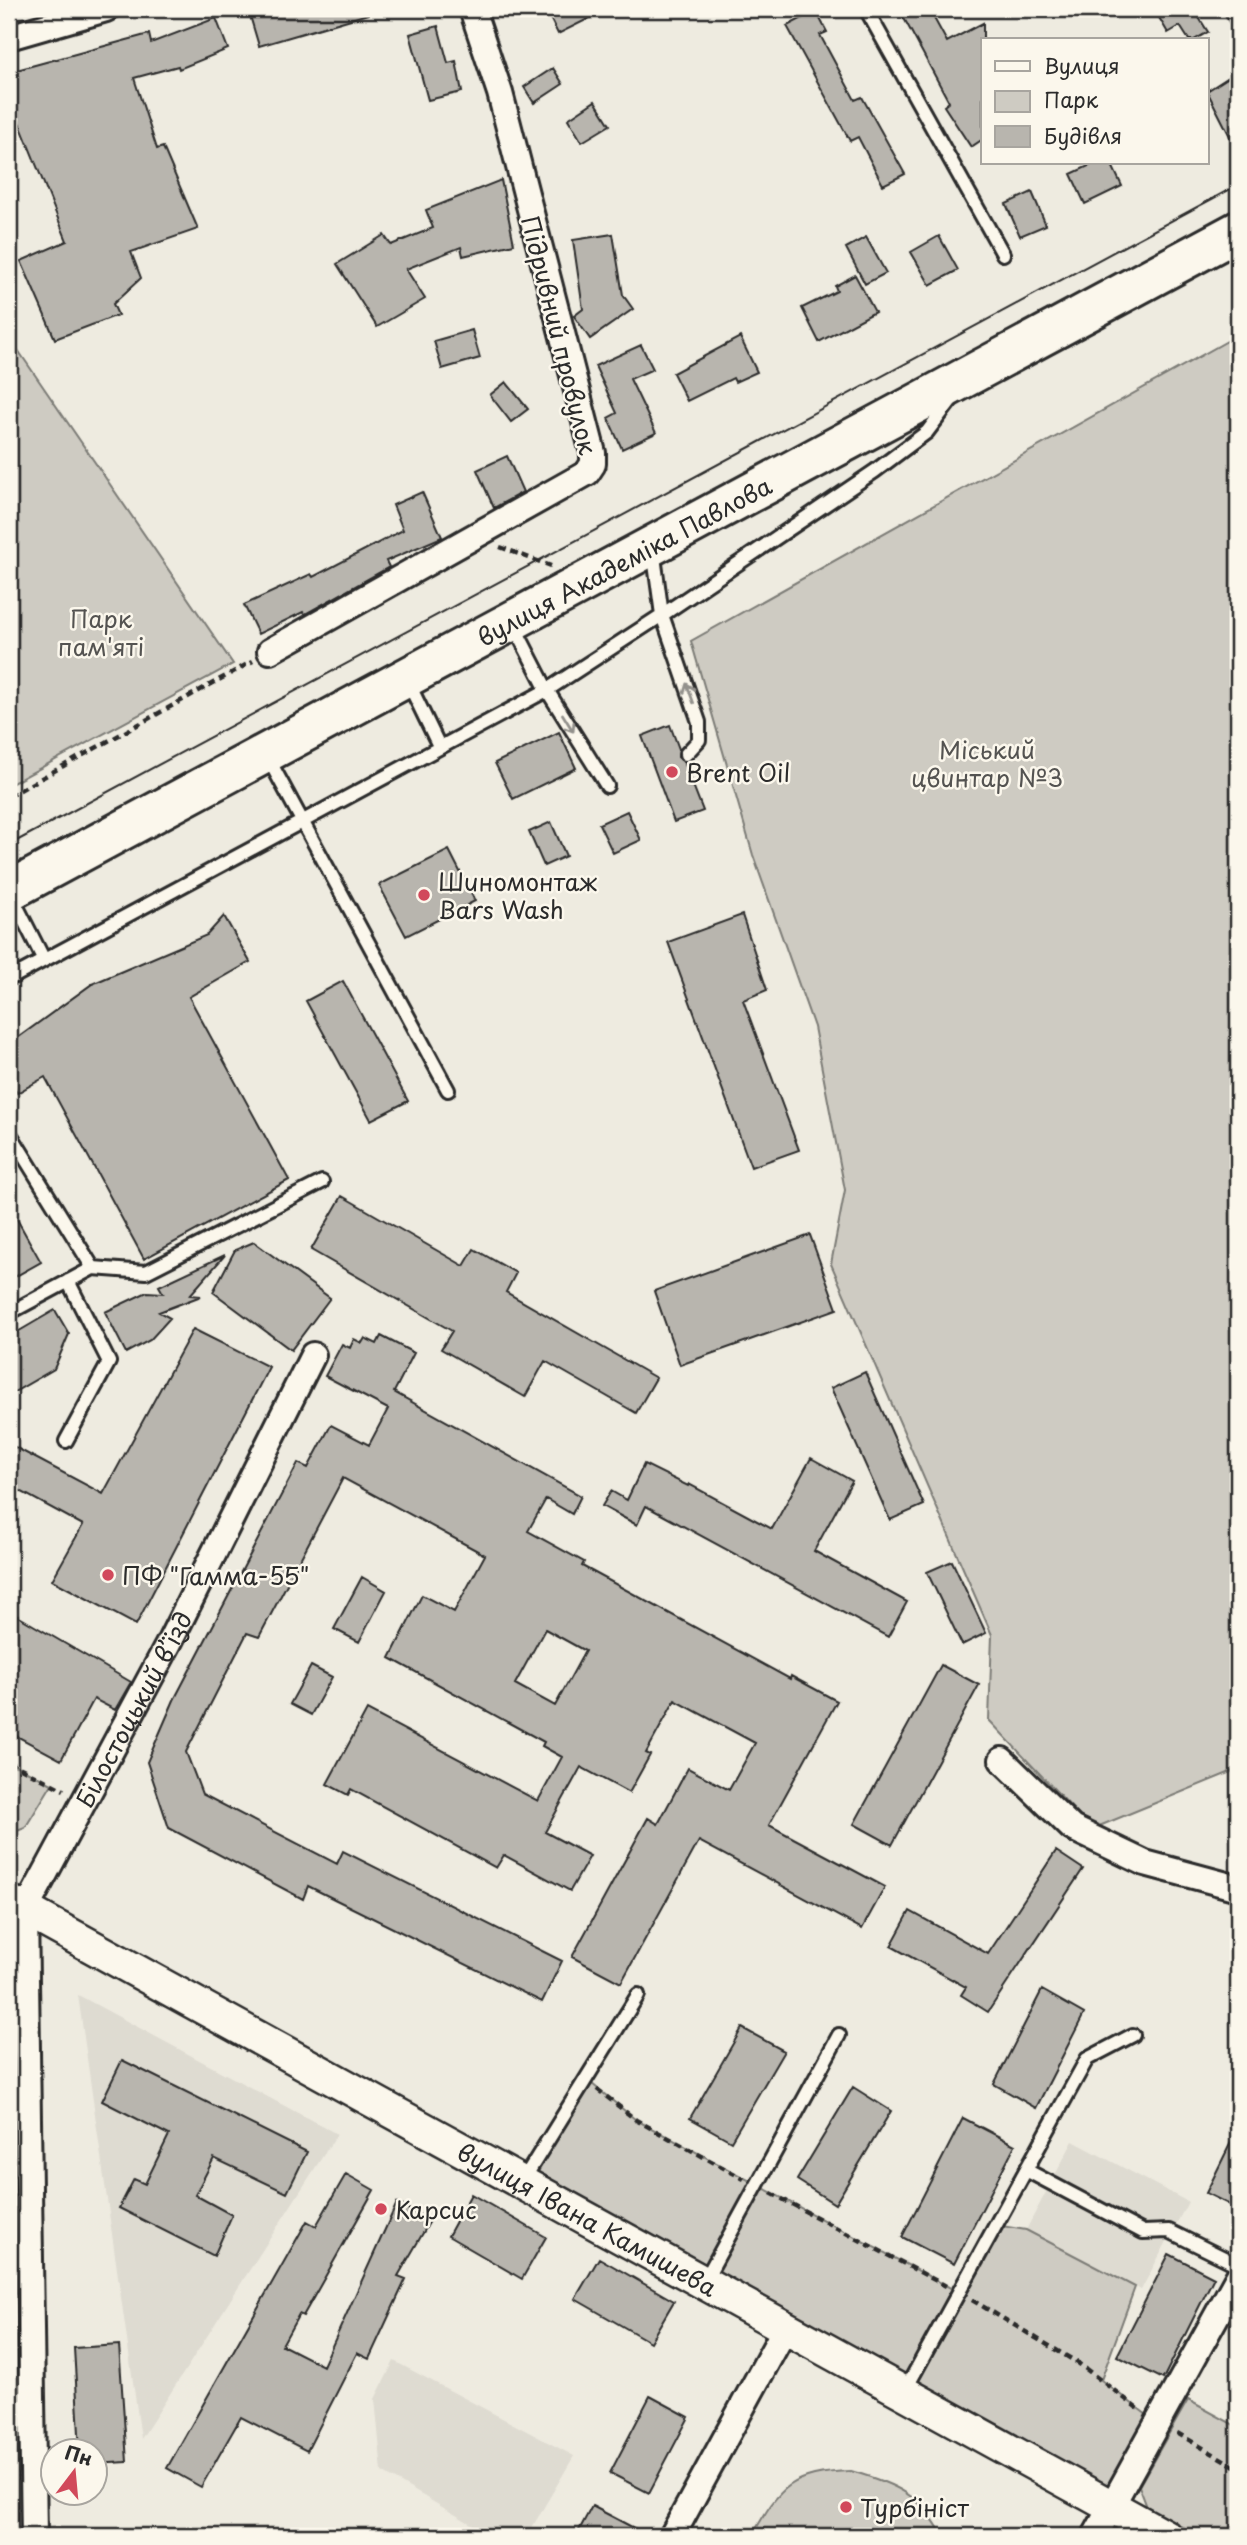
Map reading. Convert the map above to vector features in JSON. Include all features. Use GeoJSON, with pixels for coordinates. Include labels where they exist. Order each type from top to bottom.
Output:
{"type":"FeatureCollection","features":[{"type":"Feature","properties":{"kind":"main road","name":"вулиця Академіка Павлова"},"geometry":{"type":"LineString","coordinates":[[9,891],[1238,231]]}},
{"type":"Feature","properties":{"kind":"street"},"geometry":{"type":"LineString","coordinates":[[9,37],[106,9]]}},
{"type":"Feature","properties":{"kind":"street","name":"Підривний провулок"},"geometry":{"type":"LineString","coordinates":[[270,651],[587,473],[593,464],[593,453],[500,93],[472,9]]}},
{"type":"Feature","properties":{"kind":"street","name":"Білостоцький в’їзд"},"geometry":{"type":"LineString","coordinates":[[17,1906],[85,1799],[169,1643],[313,1355]]}},
{"type":"Feature","properties":{"kind":"street"},"geometry":{"type":"LineString","coordinates":[[1002,1760],[1072,1828],[1145,1863],[1238,1888]]}},
{"type":"Feature","properties":{"kind":"street"},"geometry":{"type":"LineString","coordinates":[[17,1906],[34,2536]]}},
{"type":"Feature","properties":{"kind":"street","name":"вулиця Івана Камишева"},"geometry":{"type":"LineString","coordinates":[[17,1906],[1165,2536]]}},
{"type":"Feature","properties":{"kind":"street"},"geometry":{"type":"LineString","coordinates":[[1095,2536],[1238,2277]]}},
{"type":"Feature","properties":{"kind":"street"},"geometry":{"type":"LineString","coordinates":[[672,2536],[786,2327]]}},
{"type":"Feature","properties":{"kind":"lane"},"geometry":{"type":"LineString","coordinates":[[866,9],[1003,254]]}},
{"type":"Feature","properties":{"kind":"lane"},"geometry":{"type":"LineString","coordinates":[[1231,9],[1238,22]]}},
{"type":"Feature","properties":{"kind":"lane"},"geometry":{"type":"LineString","coordinates":[[9,979],[547,690],[876,471],[927,432],[969,377]]}},
{"type":"Feature","properties":{"kind":"lane"},"geometry":{"type":"LineString","coordinates":[[653,547],[662,615],[699,722],[699,740],[686,754]]}},
{"type":"Feature","properties":{"kind":"lane"},"geometry":{"type":"LineString","coordinates":[[511,621],[547,690],[607,786]]}},
{"type":"Feature","properties":{"kind":"lane"},"geometry":{"type":"LineString","coordinates":[[405,678],[439,746]]}},
{"type":"Feature","properties":{"kind":"lane"},"geometry":{"type":"LineString","coordinates":[[267,754],[447,1090]]}},
{"type":"Feature","properties":{"kind":"lane"},"geometry":{"type":"LineString","coordinates":[[9,891],[44,960]]}},
{"type":"Feature","properties":{"kind":"lane"},"geometry":{"type":"LineString","coordinates":[[9,1132],[93,1268]]}},
{"type":"Feature","properties":{"kind":"lane"},"geometry":{"type":"LineString","coordinates":[[9,1313],[93,1268],[146,1272],[322,1182]]}},
{"type":"Feature","properties":{"kind":"lane"},"geometry":{"type":"LineString","coordinates":[[66,1441],[109,1363],[68,1281]]}},
{"type":"Feature","properties":{"kind":"lane"},"geometry":{"type":"LineString","coordinates":[[522,2183],[638,1995]]}},
{"type":"Feature","properties":{"kind":"lane"},"geometry":{"type":"LineString","coordinates":[[704,2282],[839,2035]]}},
{"type":"Feature","properties":{"kind":"lane"},"geometry":{"type":"LineString","coordinates":[[904,2392],[1087,2059],[1133,2035]]}},
{"type":"Feature","properties":{"kind":"lane"},"geometry":{"type":"LineString","coordinates":[[1026,2170],[1143,2232],[1168,2231],[1238,2265]]}},
{"type":"Feature","properties":{"kind":"path"},"geometry":{"type":"LineString","coordinates":[[473,537],[567,573],[591,578]]}},
{"type":"Feature","properties":{"kind":"path"},"geometry":{"type":"LineString","coordinates":[[9,796],[270,651]]}},
{"type":"Feature","properties":{"kind":"path"},"geometry":{"type":"LineString","coordinates":[[9,1762],[85,1799]]}},
{"type":"Feature","properties":{"kind":"path"},"geometry":{"type":"LineString","coordinates":[[586,2080],[636,2120],[958,2292],[1078,2363],[1157,2423],[1238,2468]]}},
{"type":"Feature","properties":{"kind":"shaded area"},"geometry":{"type":"Polygon","coordinates":[[[78,1995],[337,2134],[141,2439],[141,2438],[78,1995]]]}},
{"type":"Feature","properties":{"kind":"shaded area"},"geometry":{"type":"Polygon","coordinates":[[[1073,2141],[1188,2202],[1141,2290],[1026,2230],[1073,2141]]]}},
{"type":"Feature","properties":{"kind":"shaded area"},"geometry":{"type":"Polygon","coordinates":[[[394,2361],[574,2456],[527,2536],[492,2536],[382,2472],[375,2399],[394,2361]]]}},
{"type":"Feature","properties":{"kind":"green space","name":"Міський цвинтар №3"},"geometry":{"type":"Polygon","coordinates":[[[1238,335],[1238,1769],[1092,1829],[989,1720],[992,1635],[831,1264],[845,1190],[814,1027],[753,855],[691,641],[1238,335]]]}},
{"type":"Feature","properties":{"kind":"green space","name":"Парк пам'яті"},"geometry":{"type":"Polygon","coordinates":[[[9,337],[233,664],[9,785],[9,337]]]}},
{"type":"Feature","properties":{"kind":"green space"},"geometry":{"type":"Polygon","coordinates":[[[9,1762],[52,1784],[25,1828],[9,1834],[9,1762]]]}},
{"type":"Feature","properties":{"kind":"green space"},"geometry":{"type":"Polygon","coordinates":[[[586,2079],[636,2120],[958,2292],[996,2225],[1026,2230],[1135,2287],[1101,2380],[1147,2415],[1117,2474],[1097,2499],[522,2183],[586,2079]]]}},
{"type":"Feature","properties":{"kind":"green space"},"geometry":{"type":"Polygon","coordinates":[[[1188,2400],[1238,2427],[1238,2536],[1198,2536],[1147,2507],[1139,2486],[1188,2400]]]}},
{"type":"Feature","properties":{"kind":"green space","name":"Турбініст"},"geometry":{"type":"Polygon","coordinates":[[[851,2471],[894,2486],[916,2500],[943,2536],[752,2536],[771,2505],[790,2486],[814,2475],[851,2471]]]}},
{"type":"Feature","properties":{"kind":"building"},"geometry":{"type":"Polygon","coordinates":[[[248,9],[367,9],[368,14],[259,46],[248,9]]]}},
{"type":"Feature","properties":{"kind":"building"},"geometry":{"type":"Polygon","coordinates":[[[563,9],[608,9],[558,34],[549,16],[563,9]]]}},
{"type":"Feature","properties":{"kind":"building"},"geometry":{"type":"Polygon","coordinates":[[[899,9],[929,9],[947,42],[983,23],[981,140],[971,147],[944,106],[949,102],[899,9]]]}},
{"type":"Feature","properties":{"kind":"building"},"geometry":{"type":"Polygon","coordinates":[[[1154,9],[1211,9],[1198,16],[1208,32],[1198,38],[1188,38],[1180,26],[1168,33],[1154,9]]]}},
{"type":"Feature","properties":{"kind":"building"},"geometry":{"type":"Polygon","coordinates":[[[816,11],[827,32],[820,35],[855,100],[862,97],[905,174],[883,185],[858,137],[850,141],[787,26],[816,11]]]}},
{"type":"Feature","properties":{"kind":"building"},"geometry":{"type":"Polygon","coordinates":[[[216,18],[228,49],[179,69],[178,66],[134,78],[157,149],[163,147],[198,229],[131,252],[141,278],[113,304],[118,315],[55,339],[21,261],[67,241],[15,112],[9,94],[9,72],[149,34],[151,43],[216,18]]]}},
{"type":"Feature","properties":{"kind":"building"},"geometry":{"type":"Polygon","coordinates":[[[438,26],[448,63],[456,61],[462,92],[428,100],[410,34],[438,26]]]}},
{"type":"Feature","properties":{"kind":"building"},"geometry":{"type":"Polygon","coordinates":[[[553,68],[563,84],[534,103],[524,87],[553,68]]]}},
{"type":"Feature","properties":{"kind":"building"},"geometry":{"type":"Polygon","coordinates":[[[1232,75],[1238,87],[1238,152],[1208,93],[1232,75]]]}},
{"type":"Feature","properties":{"kind":"building"},"geometry":{"type":"Polygon","coordinates":[[[595,101],[610,125],[582,142],[568,119],[595,101]]]}},
{"type":"Feature","properties":{"kind":"building"},"geometry":{"type":"Polygon","coordinates":[[[1093,164],[1111,164],[1122,186],[1085,204],[1071,174],[1093,164]]]}},
{"type":"Feature","properties":{"kind":"building"},"geometry":{"type":"Polygon","coordinates":[[[501,180],[514,244],[463,256],[461,247],[406,269],[425,299],[377,327],[337,264],[384,235],[391,245],[433,228],[426,210],[501,180]]]}},
{"type":"Feature","properties":{"kind":"building"},"geometry":{"type":"Polygon","coordinates":[[[1032,192],[1046,225],[1020,236],[1006,204],[1032,192]]]}},
{"type":"Feature","properties":{"kind":"building"},"geometry":{"type":"Polygon","coordinates":[[[613,234],[623,295],[633,309],[590,339],[574,316],[583,309],[573,240],[613,234]]]}},
{"type":"Feature","properties":{"kind":"building"},"geometry":{"type":"Polygon","coordinates":[[[939,236],[958,270],[930,285],[911,252],[939,236]]]}},
{"type":"Feature","properties":{"kind":"building"},"geometry":{"type":"Polygon","coordinates":[[[866,237],[886,273],[865,284],[846,248],[866,237]]]}},
{"type":"Feature","properties":{"kind":"building"},"geometry":{"type":"Polygon","coordinates":[[[855,275],[875,312],[819,342],[802,308],[837,291],[835,286],[855,275]]]}},
{"type":"Feature","properties":{"kind":"building"},"geometry":{"type":"Polygon","coordinates":[[[472,330],[480,358],[442,369],[434,341],[472,330]]]}},
{"type":"Feature","properties":{"kind":"building"},"geometry":{"type":"Polygon","coordinates":[[[740,337],[757,372],[735,382],[733,378],[687,401],[673,373],[740,337]]]}},
{"type":"Feature","properties":{"kind":"building"},"geometry":{"type":"Polygon","coordinates":[[[641,345],[653,369],[630,379],[656,433],[622,449],[608,418],[617,413],[595,366],[641,345]]]}},
{"type":"Feature","properties":{"kind":"building"},"geometry":{"type":"Polygon","coordinates":[[[506,382],[528,409],[511,422],[490,395],[506,382]]]}},
{"type":"Feature","properties":{"kind":"building"},"geometry":{"type":"Polygon","coordinates":[[[507,456],[523,492],[494,508],[477,470],[507,456]]]}},
{"type":"Feature","properties":{"kind":"building"},"geometry":{"type":"Polygon","coordinates":[[[422,492],[442,537],[386,561],[389,567],[305,614],[303,612],[258,634],[244,605],[311,574],[313,577],[403,530],[393,505],[422,492]]]}},
{"type":"Feature","properties":{"kind":"building"},"geometry":{"type":"Polygon","coordinates":[[[670,725],[679,749],[678,757],[684,762],[703,811],[674,822],[642,736],[670,725]]]}},
{"type":"Feature","properties":{"kind":"building"},"geometry":{"type":"Polygon","coordinates":[[[559,732],[576,768],[513,799],[495,763],[559,732]]]}},
{"type":"Feature","properties":{"kind":"building"},"geometry":{"type":"Polygon","coordinates":[[[627,811],[641,840],[613,853],[599,824],[627,811]]]}},
{"type":"Feature","properties":{"kind":"building"},"geometry":{"type":"Polygon","coordinates":[[[551,822],[566,856],[544,866],[529,832],[551,822]]]}},
{"type":"Feature","properties":{"kind":"building"},"geometry":{"type":"Polygon","coordinates":[[[449,850],[475,901],[406,936],[379,885],[449,850]]]}},
{"type":"Feature","properties":{"kind":"building"},"geometry":{"type":"Polygon","coordinates":[[[742,915],[767,990],[743,1000],[799,1150],[751,1167],[668,942],[742,915]]]}},
{"type":"Feature","properties":{"kind":"building"},"geometry":{"type":"Polygon","coordinates":[[[224,916],[250,962],[189,997],[289,1180],[144,1259],[45,1077],[17,1093],[9,1078],[9,1041],[16,1039],[92,984],[207,935],[224,916]]]}},
{"type":"Feature","properties":{"kind":"building"},"geometry":{"type":"Polygon","coordinates":[[[343,981],[408,1101],[371,1120],[306,1001],[343,981]]]}},
{"type":"Feature","properties":{"kind":"building"},"geometry":{"type":"Polygon","coordinates":[[[342,1196],[464,1266],[474,1249],[516,1273],[506,1292],[656,1378],[636,1413],[545,1361],[525,1397],[441,1349],[452,1331],[311,1250],[342,1196]]]}},
{"type":"Feature","properties":{"kind":"building"},"geometry":{"type":"Polygon","coordinates":[[[9,1205],[41,1262],[9,1280],[9,1205]]]}},
{"type":"Feature","properties":{"kind":"building"},"geometry":{"type":"Polygon","coordinates":[[[810,1235],[837,1309],[680,1365],[654,1291],[810,1235]]]}},
{"type":"Feature","properties":{"kind":"building"},"geometry":{"type":"Polygon","coordinates":[[[254,1242],[330,1298],[291,1350],[213,1292],[235,1250],[254,1242]]]}},
{"type":"Feature","properties":{"kind":"building"},"geometry":{"type":"Polygon","coordinates":[[[225,1255],[190,1295],[201,1296],[159,1312],[170,1318],[150,1340],[126,1353],[105,1312],[147,1292],[163,1293],[159,1286],[225,1255]]]}},
{"type":"Feature","properties":{"kind":"building"},"geometry":{"type":"Polygon","coordinates":[[[55,1310],[69,1334],[54,1369],[9,1395],[9,1337],[55,1310]]]}},
{"type":"Feature","properties":{"kind":"building"},"geometry":{"type":"Polygon","coordinates":[[[193,1329],[269,1367],[136,1625],[52,1580],[83,1525],[9,1485],[9,1444],[103,1494],[193,1329]]]}},
{"type":"Feature","properties":{"kind":"building"},"geometry":{"type":"Polygon","coordinates":[[[381,1336],[414,1353],[394,1392],[581,1496],[572,1514],[546,1499],[528,1531],[584,1562],[582,1566],[790,1679],[791,1676],[837,1701],[769,1825],[885,1887],[862,1929],[699,1841],[621,1983],[572,1957],[648,1818],[658,1824],[688,1768],[729,1790],[755,1743],[675,1700],[646,1753],[650,1755],[629,1793],[581,1767],[545,1832],[590,1856],[570,1891],[504,1855],[496,1868],[351,1789],[348,1795],[327,1784],[367,1710],[538,1801],[562,1757],[542,1746],[544,1742],[390,1658],[422,1595],[454,1612],[485,1555],[343,1478],[259,1637],[247,1633],[186,1752],[202,1794],[337,1864],[343,1851],[562,1961],[542,2002],[308,1886],[303,1899],[169,1828],[147,1762],[174,1700],[298,1463],[308,1468],[331,1425],[369,1445],[388,1409],[325,1376],[342,1344],[350,1348],[354,1339],[362,1343],[365,1338],[377,1344],[381,1336]],[[545,1629],[515,1684],[555,1706],[585,1651],[545,1629]]]}},
{"type":"Feature","properties":{"kind":"building"},"geometry":{"type":"Polygon","coordinates":[[[865,1372],[924,1505],[890,1520],[831,1388],[865,1372]]]}},
{"type":"Feature","properties":{"kind":"building"},"geometry":{"type":"Polygon","coordinates":[[[811,1458],[852,1481],[814,1551],[907,1602],[888,1637],[646,1506],[637,1525],[602,1506],[611,1491],[627,1500],[644,1464],[688,1486],[689,1484],[772,1529],[811,1458]]]}},
{"type":"Feature","properties":{"kind":"building"},"geometry":{"type":"Polygon","coordinates":[[[952,1561],[986,1633],[962,1645],[927,1572],[952,1561]]]}},
{"type":"Feature","properties":{"kind":"building"},"geometry":{"type":"Polygon","coordinates":[[[362,1577],[386,1591],[359,1642],[334,1629],[362,1577]]]}},
{"type":"Feature","properties":{"kind":"building"},"geometry":{"type":"Polygon","coordinates":[[[9,1611],[131,1682],[115,1710],[94,1699],[61,1760],[9,1732],[9,1611]]]}},
{"type":"Feature","properties":{"kind":"building"},"geometry":{"type":"Polygon","coordinates":[[[941,1665],[979,1685],[892,1845],[854,1824],[941,1665]]]}},
{"type":"Feature","properties":{"kind":"building"},"geometry":{"type":"Polygon","coordinates":[[[311,1666],[332,1677],[311,1715],[290,1704],[311,1666]]]}},
{"type":"Feature","properties":{"kind":"building"},"geometry":{"type":"Polygon","coordinates":[[[1056,1851],[1083,1869],[988,2012],[961,1995],[966,1987],[891,1946],[910,1911],[988,1954],[1056,1851]]]}},
{"type":"Feature","properties":{"kind":"building"},"geometry":{"type":"Polygon","coordinates":[[[1042,1990],[1084,2014],[1036,2108],[994,2084],[1042,1990]]]}},
{"type":"Feature","properties":{"kind":"building"},"geometry":{"type":"Polygon","coordinates":[[[742,2028],[784,2051],[731,2141],[690,2118],[742,2028]]]}},
{"type":"Feature","properties":{"kind":"building"},"geometry":{"type":"Polygon","coordinates":[[[122,2060],[307,2152],[287,2193],[214,2158],[195,2195],[232,2215],[214,2256],[119,2208],[134,2179],[145,2184],[169,2135],[102,2101],[122,2060]]]}},
{"type":"Feature","properties":{"kind":"building"},"geometry":{"type":"Polygon","coordinates":[[[853,2087],[891,2111],[835,2204],[797,2180],[853,2087]]]}},
{"type":"Feature","properties":{"kind":"building"},"geometry":{"type":"Polygon","coordinates":[[[963,2118],[1015,2145],[954,2264],[902,2237],[963,2118]]]}},
{"type":"Feature","properties":{"kind":"building"},"geometry":{"type":"Polygon","coordinates":[[[1238,2128],[1238,2209],[1206,2193],[1238,2128]]]}},
{"type":"Feature","properties":{"kind":"building"},"geometry":{"type":"Polygon","coordinates":[[[346,2174],[374,2190],[303,2316],[299,2314],[282,2345],[323,2366],[397,2203],[430,2221],[398,2276],[406,2279],[369,2359],[357,2353],[307,2451],[241,2417],[201,2487],[167,2468],[307,2221],[316,2226],[346,2174]]]}},
{"type":"Feature","properties":{"kind":"building"},"geometry":{"type":"Polygon","coordinates":[[[471,2194],[546,2237],[522,2279],[448,2236],[471,2194]]]}},
{"type":"Feature","properties":{"kind":"building"},"geometry":{"type":"Polygon","coordinates":[[[1169,2254],[1214,2277],[1163,2379],[1117,2356],[1169,2254]]]}},
{"type":"Feature","properties":{"kind":"building"},"geometry":{"type":"Polygon","coordinates":[[[599,2258],[674,2301],[650,2342],[575,2299],[599,2258]]]}},
{"type":"Feature","properties":{"kind":"building"},"geometry":{"type":"Polygon","coordinates":[[[119,2345],[127,2462],[108,2463],[108,2436],[79,2436],[74,2348],[119,2345]]]}},
{"type":"Feature","properties":{"kind":"building"},"geometry":{"type":"Polygon","coordinates":[[[650,2396],[689,2417],[649,2493],[610,2473],[650,2396]]]}},
{"type":"Feature","properties":{"kind":"building"},"geometry":{"type":"Polygon","coordinates":[[[592,2506],[649,2536],[576,2536],[592,2506]]]}},
{"type":"Feature","properties":{"kind":"tram line"},"geometry":{"type":"LineString","coordinates":[[9,845],[1238,185]]}},
{"type":"Feature","properties":{"kind":"place","name":"Brent Oil"},"geometry":{"type":"Point","coordinates":[672,772]}},
{"type":"Feature","properties":{"kind":"place","name":"Шиномонтаж Bars Wash"},"geometry":{"type":"Point","coordinates":[424,895]}},
{"type":"Feature","properties":{"kind":"place","name":"ПФ \"Гамма-55\""},"geometry":{"type":"Point","coordinates":[108,1575]}},
{"type":"Feature","properties":{"kind":"place","name":"Карсис"},"geometry":{"type":"Point","coordinates":[381,2209]}},
{"type":"Feature","properties":{"kind":"place","name":"Турбініст"},"geometry":{"type":"Point","coordinates":[846,2507]}}]}
